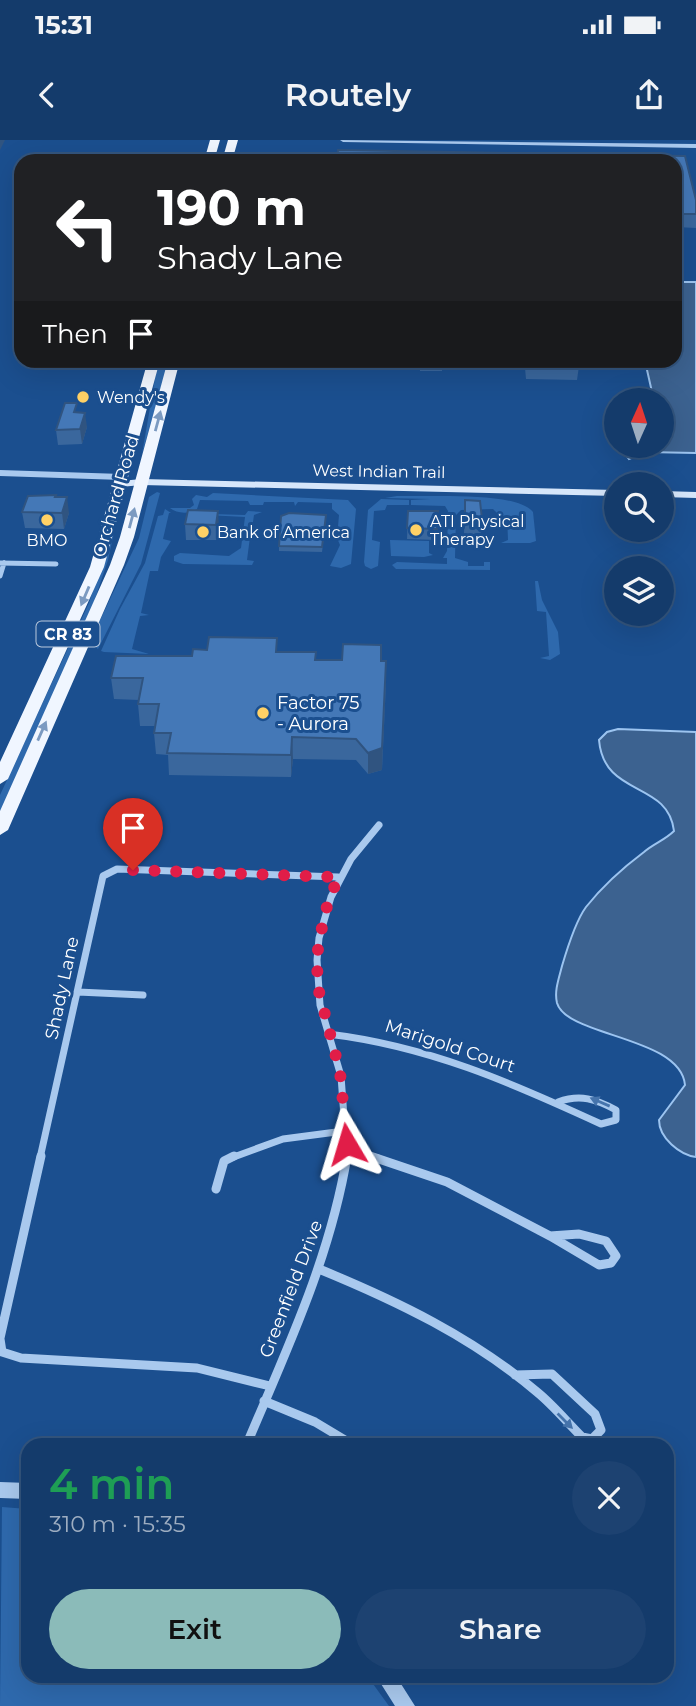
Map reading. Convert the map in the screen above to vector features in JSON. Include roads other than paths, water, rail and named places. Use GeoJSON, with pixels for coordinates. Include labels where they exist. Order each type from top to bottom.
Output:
{"type":"FeatureCollection","features":[{"type":"Feature","properties":{"kind":"main road","name":"Orchard Road"},"geometry":{"type":"LineString","coordinates":[[0,779],[93,577],[152,368]]}},
{"type":"Feature","properties":{"kind":"main road","name":"Orchard Road"},"geometry":{"type":"LineString","coordinates":[[0,830],[117,565],[172,368]]}},
{"type":"Feature","properties":{"kind":"main road","name":"West Indian Trail"},"geometry":{"type":"LineString","coordinates":[[121,480],[604,493]]}},
{"type":"Feature","properties":{"kind":"main road"},"geometry":{"type":"LineString","coordinates":[[674,494],[696,495]]}},
{"type":"Feature","properties":{"kind":"street"},"geometry":{"type":"LineString","coordinates":[[343,140],[696,144]]}},
{"type":"Feature","properties":{"kind":"street"},"geometry":{"type":"LineString","coordinates":[[592,140],[696,144]]}},
{"type":"Feature","properties":{"kind":"street","name":"West Indian Trail"},"geometry":{"type":"LineString","coordinates":[[1,479],[121,480]]}},
{"type":"Feature","properties":{"kind":"street"},"geometry":{"type":"LineString","coordinates":[[0,576],[2,563],[56,564]]}},
{"type":"Feature","properties":{"kind":"street","name":"Greenfield Drive"},"geometry":{"type":"LineString","coordinates":[[249,1438],[333,1230],[348,1151],[340,1072],[317,984],[318,948],[325,912],[338,877],[352,855],[379,825]]}},
{"type":"Feature","properties":{"kind":"street","name":"Shady Lane"},"geometry":{"type":"LineString","coordinates":[[270,1386],[197,1368],[21,1358],[2,1352],[0,1338],[78,992],[100,881],[108,872],[117,869],[338,877]]}},
{"type":"Feature","properties":{"kind":"street"},"geometry":{"type":"LineString","coordinates":[[78,992],[143,995]]}},
{"type":"Feature","properties":{"kind":"street","name":"Marigold Court"},"geometry":{"type":"LineString","coordinates":[[328,1034],[377,1038],[422,1050],[497,1075],[601,1124],[616,1120],[616,1110],[581,1095],[558,1102]]}},
{"type":"Feature","properties":{"kind":"street"},"geometry":{"type":"LineString","coordinates":[[216,1189],[225,1161],[248,1149],[281,1138],[344,1131]]}},
{"type":"Feature","properties":{"kind":"street"},"geometry":{"type":"LineString","coordinates":[[348,1151],[375,1156],[435,1175],[485,1198],[599,1265],[611,1263],[616,1256],[611,1246],[596,1235],[550,1236]]}},
{"type":"Feature","properties":{"kind":"street"},"geometry":{"type":"LineString","coordinates":[[319,1269],[365,1287],[468,1341],[516,1375],[582,1437],[587,1438]]}},
{"type":"Feature","properties":{"kind":"street"},"geometry":{"type":"LineString","coordinates":[[516,1375],[552,1374],[595,1414],[601,1430],[593,1438]]}},
{"type":"Feature","properties":{"kind":"street"},"geometry":{"type":"LineString","coordinates":[[264,1401],[315,1422],[342,1438]]}},
{"type":"Feature","properties":{"kind":"street"},"geometry":{"type":"LineString","coordinates":[[0,1490],[21,1491]]}},
{"type":"Feature","properties":{"kind":"street"},"geometry":{"type":"LineString","coordinates":[[390,1683],[406,1706]]}},
{"type":"Feature","properties":{"kind":"place","name":"Wendy's"},"geometry":{"type":"Point","coordinates":[83,397]}},
{"type":"Feature","properties":{"kind":"place","name":"BMO"},"geometry":{"type":"Point","coordinates":[47,520]}},
{"type":"Feature","properties":{"kind":"place","name":"ATI Physical Therapy"},"geometry":{"type":"Point","coordinates":[416,530]}},
{"type":"Feature","properties":{"kind":"place","name":"Bank of America"},"geometry":{"type":"Point","coordinates":[203,532]}},
{"type":"Feature","properties":{"kind":"place","name":"Factor 75 - Aurora"},"geometry":{"type":"Point","coordinates":[263,713]}}]}
